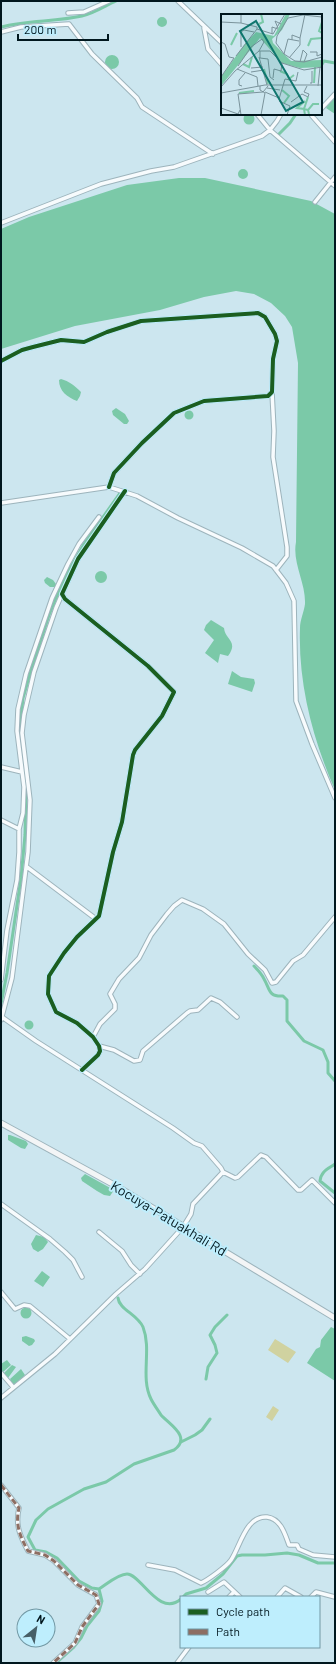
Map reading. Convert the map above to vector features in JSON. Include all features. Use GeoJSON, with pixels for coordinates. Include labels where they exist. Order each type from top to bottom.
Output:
{"type":"FeatureCollection","features":[{"type":"Feature","properties":{"kind":"main road","name":"Kocuya-Patuakhali Rd"},"geometry":{"type":"LineString","coordinates":[[1,1123],[118,1187],[335,1318]]}},
{"type":"Feature","properties":{"kind":"street"},"geometry":{"type":"LineString","coordinates":[[68,13],[84,12],[108,1]]}},
{"type":"Feature","properties":{"kind":"street"},"geometry":{"type":"LineString","coordinates":[[178,1],[221,42]]}},
{"type":"Feature","properties":{"kind":"street"},"geometry":{"type":"LineString","coordinates":[[1,32],[21,27],[69,24],[92,54],[136,98],[142,107],[213,154]]}},
{"type":"Feature","properties":{"kind":"street"},"geometry":{"type":"LineString","coordinates":[[204,27],[208,49],[221,64]]}},
{"type":"Feature","properties":{"kind":"street"},"geometry":{"type":"LineString","coordinates":[[322,108],[335,94]]}},
{"type":"Feature","properties":{"kind":"street"},"geometry":{"type":"LineString","coordinates":[[259,115],[270,130],[335,186]]}},
{"type":"Feature","properties":{"kind":"street"},"geometry":{"type":"LineString","coordinates":[[1,223],[101,184],[137,174],[174,167],[262,136],[270,130],[280,115]]}},
{"type":"Feature","properties":{"kind":"street"},"geometry":{"type":"LineString","coordinates":[[313,115],[312,116],[316,122],[335,142]]}},
{"type":"Feature","properties":{"kind":"street"},"geometry":{"type":"LineString","coordinates":[[315,202],[335,178]]}},
{"type":"Feature","properties":{"kind":"street"},"geometry":{"type":"LineString","coordinates":[[1,361],[33,346],[61,340],[84,342],[106,332],[141,321],[258,314],[265,317],[275,334],[277,341],[273,359],[273,456],[287,547],[287,556],[276,570]]}},
{"type":"Feature","properties":{"kind":"street"},"geometry":{"type":"LineString","coordinates":[[109,487],[114,474],[142,443],[174,414],[204,401],[268,396],[272,392]]}},
{"type":"Feature","properties":{"kind":"street"},"geometry":{"type":"LineString","coordinates":[[1,503],[109,487],[137,496],[242,548],[265,561],[276,570],[291,592],[294,601],[296,701],[335,798]]}},
{"type":"Feature","properties":{"kind":"street"},"geometry":{"type":"LineString","coordinates":[[124,491],[78,559],[72,571],[56,608],[34,672],[24,714],[22,733],[27,763],[30,804],[27,867],[12,978],[2,1018],[194,1143],[202,1146],[223,1172],[235,1178],[238,1177],[261,1154],[266,1157],[298,1190],[301,1190],[312,1180],[335,1203]]}},
{"type":"Feature","properties":{"kind":"street"},"geometry":{"type":"LineString","coordinates":[[1,980],[7,930],[20,852],[19,829],[23,816],[24,797],[17,720],[26,674],[41,628],[62,576],[79,544],[99,517]]}},
{"type":"Feature","properties":{"kind":"street"},"geometry":{"type":"LineString","coordinates":[[62,594],[65,599],[143,662],[168,684],[174,692],[162,716],[135,750],[133,755],[122,822],[113,852],[99,916],[77,937],[55,965],[50,976],[48,994],[56,1012],[77,1023],[93,1037],[99,1046],[100,1051],[98,1055],[82,1070]]}},
{"type":"Feature","properties":{"kind":"street"},"geometry":{"type":"LineString","coordinates":[[1,767],[22,772]]}},
{"type":"Feature","properties":{"kind":"street"},"geometry":{"type":"LineString","coordinates":[[1,820],[19,829]]}},
{"type":"Feature","properties":{"kind":"street"},"geometry":{"type":"LineString","coordinates":[[27,867],[96,919]]}},
{"type":"Feature","properties":{"kind":"street"},"geometry":{"type":"LineString","coordinates":[[93,1037],[100,1024],[115,1009],[115,1004],[110,994],[115,985],[139,958],[151,935],[179,901],[182,900],[190,902],[224,924],[248,954],[265,970],[272,983],[276,982],[294,961],[303,955],[335,917]]}},
{"type":"Feature","properties":{"kind":"street"},"geometry":{"type":"LineString","coordinates":[[99,1046],[114,1050],[134,1061],[140,1060],[144,1050],[164,1031],[190,1011],[198,1010],[211,998],[220,1002],[236,1017]]}},
{"type":"Feature","properties":{"kind":"street"},"geometry":{"type":"LineString","coordinates":[[1,1398],[40,1367],[140,1274],[183,1227],[190,1214],[193,1204],[223,1172]]}},
{"type":"Feature","properties":{"kind":"street"},"geometry":{"type":"LineString","coordinates":[[1,1204],[50,1239],[65,1252],[73,1260],[82,1277]]}},
{"type":"Feature","properties":{"kind":"street"},"geometry":{"type":"LineString","coordinates":[[99,1232],[122,1251],[130,1265],[140,1274]]}},
{"type":"Feature","properties":{"kind":"street"},"geometry":{"type":"LineString","coordinates":[[1,1292],[15,1309],[30,1306],[70,1339]]}},
{"type":"Feature","properties":{"kind":"street"},"geometry":{"type":"LineString","coordinates":[[1,1373],[13,1387]]}},
{"type":"Feature","properties":{"kind":"street"},"geometry":{"type":"LineString","coordinates":[[1,1485],[19,1508],[17,1516],[19,1534],[28,1551],[45,1555],[54,1561],[78,1585],[96,1595],[98,1598],[99,1604],[82,1627],[75,1643],[53,1663]]}},
{"type":"Feature","properties":{"kind":"street"},"geometry":{"type":"LineString","coordinates":[[148,1565],[175,1570],[201,1582],[210,1579],[228,1564],[250,1526],[257,1519],[265,1517],[279,1524],[289,1545],[297,1545],[299,1550],[313,1555],[335,1557]]}},
{"type":"Feature","properties":{"kind":"street"},"geometry":{"type":"LineString","coordinates":[[208,1592],[224,1582],[239,1596]]}},
{"type":"Feature","properties":{"kind":"street"},"geometry":{"type":"LineString","coordinates":[[278,1596],[284,1588],[299,1596]]}},
{"type":"Feature","properties":{"kind":"street"},"geometry":{"type":"LineString","coordinates":[[230,1596],[234,1592]]}},
{"type":"Feature","properties":{"kind":"street"},"geometry":{"type":"LineString","coordinates":[[312,1596],[316,1592],[319,1592],[335,1597]]}},
{"type":"Feature","properties":{"kind":"street"},"geometry":{"type":"LineString","coordinates":[[177,1663],[188,1648]]}},
{"type":"Feature","properties":{"kind":"shaded area"},"geometry":{"type":"Polygon","coordinates":[[[160,17],[164,17],[166,18],[166,26],[160,27],[157,24],[157,20],[160,17]]]}},
{"type":"Feature","properties":{"kind":"shaded area"},"geometry":{"type":"Polygon","coordinates":[[[112,55],[117,57],[119,62],[117,67],[112,69],[107,67],[105,62],[107,57],[112,55]]]}},
{"type":"Feature","properties":{"kind":"shaded area"},"geometry":{"type":"Polygon","coordinates":[[[335,97],[335,114],[326,108],[335,97]]]}},
{"type":"Feature","properties":{"kind":"shaded area"},"geometry":{"type":"Polygon","coordinates":[[[245,115],[253,115],[253,123],[245,123],[245,115]]]}},
{"type":"Feature","properties":{"kind":"shaded area"},"geometry":{"type":"Polygon","coordinates":[[[241,169],[245,169],[247,170],[247,178],[241,179],[238,176],[238,172],[241,169]]]}},
{"type":"Feature","properties":{"kind":"shaded area"},"geometry":{"type":"Polygon","coordinates":[[[179,178],[205,178],[311,201],[335,214],[335,790],[314,732],[304,691],[300,649],[300,628],[305,604],[305,596],[297,565],[295,550],[298,363],[292,327],[285,316],[271,303],[254,294],[236,291],[204,297],[160,310],[75,326],[1,349],[1,229],[29,217],[127,185],[179,178]]]}},
{"type":"Feature","properties":{"kind":"shaded area"},"geometry":{"type":"Polygon","coordinates":[[[61,379],[72,384],[81,392],[77,401],[70,398],[62,390],[59,384],[59,380],[61,379]]]}},
{"type":"Feature","properties":{"kind":"shaded area"},"geometry":{"type":"Polygon","coordinates":[[[116,408],[125,414],[129,421],[127,424],[124,424],[113,415],[112,411],[116,408]]]}},
{"type":"Feature","properties":{"kind":"shaded area"},"geometry":{"type":"Polygon","coordinates":[[[189,410],[194,415],[189,420],[184,415],[189,410]]]}},
{"type":"Feature","properties":{"kind":"shaded area"},"geometry":{"type":"Polygon","coordinates":[[[99,571],[103,571],[107,577],[103,583],[99,583],[95,579],[95,575],[99,571]]]}},
{"type":"Feature","properties":{"kind":"shaded area"},"geometry":{"type":"Polygon","coordinates":[[[47,577],[53,580],[56,584],[55,587],[50,587],[45,583],[44,580],[47,577]]]}},
{"type":"Feature","properties":{"kind":"shaded area"},"geometry":{"type":"Polygon","coordinates":[[[211,620],[224,628],[232,644],[231,651],[228,656],[220,654],[218,663],[205,653],[214,640],[204,630],[206,625],[211,620]]]}},
{"type":"Feature","properties":{"kind":"shaded area"},"geometry":{"type":"Polygon","coordinates":[[[232,671],[241,677],[254,679],[255,683],[252,692],[228,684],[232,671]]]}},
{"type":"Feature","properties":{"kind":"shaded area"},"geometry":{"type":"Polygon","coordinates":[[[27,1021],[31,1021],[33,1025],[31,1029],[27,1029],[25,1027],[25,1023],[27,1021]]]}},
{"type":"Feature","properties":{"kind":"shaded area"},"geometry":{"type":"Polygon","coordinates":[[[8,1135],[26,1141],[28,1144],[25,1149],[8,1140],[8,1135]]]}},
{"type":"Feature","properties":{"kind":"shaded area"},"geometry":{"type":"Polygon","coordinates":[[[85,1174],[114,1190],[110,1196],[104,1195],[82,1181],[81,1178],[85,1174]]]}},
{"type":"Feature","properties":{"kind":"shaded area"},"geometry":{"type":"Polygon","coordinates":[[[36,1235],[44,1237],[48,1242],[43,1249],[38,1252],[33,1249],[31,1244],[36,1235]]]}},
{"type":"Feature","properties":{"kind":"shaded area"},"geometry":{"type":"Polygon","coordinates":[[[42,1271],[50,1277],[43,1287],[34,1281],[42,1271]]]}},
{"type":"Feature","properties":{"kind":"shaded area"},"geometry":{"type":"Polygon","coordinates":[[[26,1307],[30,1309],[32,1313],[30,1317],[26,1319],[22,1317],[20,1313],[22,1309],[26,1307]]]}},
{"type":"Feature","properties":{"kind":"shaded area"},"geometry":{"type":"Polygon","coordinates":[[[331,1327],[335,1329],[335,1381],[307,1363],[316,1349],[320,1347],[321,1340],[331,1327]]]}},
{"type":"Feature","properties":{"kind":"shaded area"},"geometry":{"type":"Polygon","coordinates":[[[26,1336],[34,1339],[35,1341],[32,1345],[29,1346],[22,1341],[22,1337],[26,1336]]]}},
{"type":"Feature","properties":{"kind":"shaded area"},"geometry":{"type":"Polygon","coordinates":[[[275,1339],[296,1352],[288,1363],[268,1350],[275,1339]]]}},
{"type":"Feature","properties":{"kind":"shaded area"},"geometry":{"type":"Polygon","coordinates":[[[7,1360],[11,1365],[3,1372],[1,1371],[1,1364],[7,1360]]]}},
{"type":"Feature","properties":{"kind":"shaded area"},"geometry":{"type":"Polygon","coordinates":[[[12,1365],[16,1367],[8,1378],[4,1373],[12,1365]]]}},
{"type":"Feature","properties":{"kind":"shaded area"},"geometry":{"type":"Polygon","coordinates":[[[21,1369],[25,1375],[13,1385],[10,1379],[21,1369]]]}},
{"type":"Feature","properties":{"kind":"shaded area"},"geometry":{"type":"Polygon","coordinates":[[[273,1406],[279,1410],[272,1421],[266,1417],[273,1406]]]}},
{"type":"Feature","properties":{"kind":"waterway"},"geometry":{"type":"LineString","coordinates":[[1,27],[21,23],[82,16],[95,12],[116,1]]}},
{"type":"Feature","properties":{"kind":"waterway"},"geometry":{"type":"LineString","coordinates":[[322,64],[324,61],[335,63]]}},
{"type":"Feature","properties":{"kind":"waterway"},"geometry":{"type":"LineString","coordinates":[[278,135],[290,123],[295,115]]}},
{"type":"Feature","properties":{"kind":"waterway"},"geometry":{"type":"LineString","coordinates":[[1,1004],[21,878],[25,835],[26,790],[20,727],[23,698],[49,615],[64,579],[84,544],[120,493]]}},
{"type":"Feature","properties":{"kind":"waterway"},"geometry":{"type":"LineString","coordinates":[[254,966],[262,975],[270,992],[278,996],[283,996],[287,1000],[287,1021],[304,1041],[323,1050],[328,1062],[328,1073],[335,1081]]}},
{"type":"Feature","properties":{"kind":"waterway"},"geometry":{"type":"LineString","coordinates":[[335,1164],[323,1173],[320,1181],[335,1193]]}},
{"type":"Feature","properties":{"kind":"waterway"},"geometry":{"type":"LineString","coordinates":[[118,1298],[119,1302],[125,1309],[137,1319],[143,1327],[146,1345],[146,1382],[148,1391],[152,1401],[161,1415],[178,1431],[181,1440],[179,1445],[174,1450],[134,1464],[106,1482],[84,1489],[48,1509],[36,1520],[28,1537],[35,1550],[46,1552],[57,1558],[79,1581],[92,1588],[99,1589],[116,1577],[127,1574],[132,1576],[151,1594],[165,1603],[173,1603],[180,1600]]}},
{"type":"Feature","properties":{"kind":"waterway"},"geometry":{"type":"LineString","coordinates":[[206,1379],[208,1367],[217,1353],[210,1335],[215,1327],[227,1315]]}},
{"type":"Feature","properties":{"kind":"waterway"},"geometry":{"type":"LineString","coordinates":[[181,1442],[202,1430],[210,1419]]}},
{"type":"Feature","properties":{"kind":"waterway"},"geometry":{"type":"LineString","coordinates":[[184,1596],[206,1588],[223,1574],[237,1556],[287,1553],[299,1555],[318,1563],[335,1563]]}},
{"type":"Feature","properties":{"kind":"waterway"},"geometry":{"type":"LineString","coordinates":[[56,1663],[73,1648],[99,1611],[102,1601],[99,1589]]}},
{"type":"Feature","properties":{"kind":"marked path"},"geometry":{"type":"LineString","coordinates":[[1,1485],[19,1508],[19,1530],[28,1551],[45,1555],[54,1561],[78,1585],[96,1595],[99,1604],[82,1627],[75,1643],[53,1663]]}},
{"type":"Feature","properties":{"kind":"cycle path"},"geometry":{"type":"LineString","coordinates":[[1,361],[22,350],[61,340],[84,342],[107,332],[141,321],[258,313],[265,317],[275,334],[277,341],[273,359],[272,392],[268,396],[204,401],[174,413],[142,443],[114,473],[109,487]]}},
{"type":"Feature","properties":{"kind":"cycle path"},"geometry":{"type":"LineString","coordinates":[[82,1070],[98,1055],[100,1051],[99,1046],[93,1037],[77,1023],[56,1012],[48,994],[49,976],[64,953],[77,937],[99,916],[113,852],[122,822],[133,755],[135,750],[162,716],[174,692],[148,666],[65,599],[62,594],[78,559],[125,491]]}}]}
